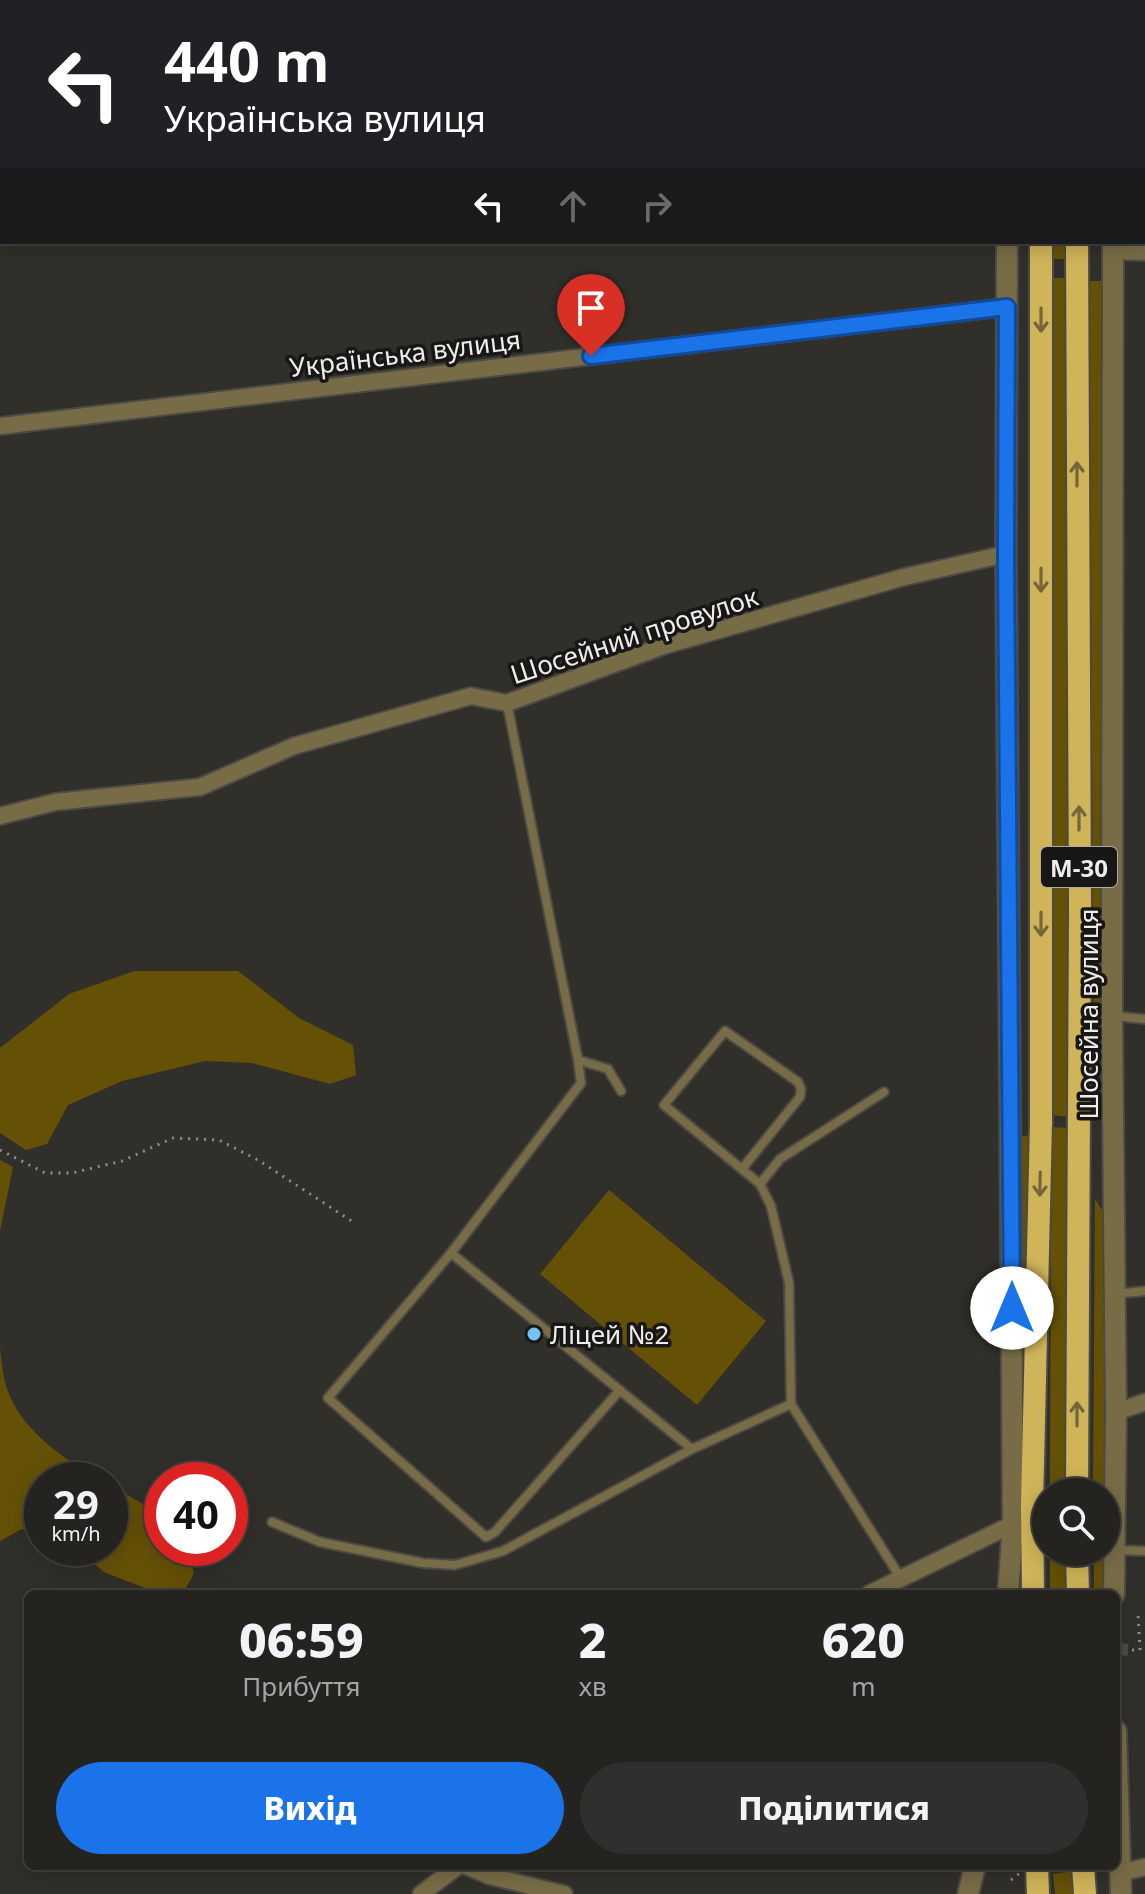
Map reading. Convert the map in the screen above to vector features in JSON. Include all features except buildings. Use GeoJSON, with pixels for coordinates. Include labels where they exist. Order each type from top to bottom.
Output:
{"type":"FeatureCollection","features":[{"type":"Feature","properties":{"kind":"highway","name":"М-30"},"geometry":{"type":"LineString","coordinates":[[1033,1590],[1032,1505],[1041,1123],[1041,244]]}},
{"type":"Feature","properties":{"kind":"highway","name":"М-30"},"geometry":{"type":"LineString","coordinates":[[1077,244],[1080,908],[1077,1478]]}},
{"type":"Feature","properties":{"kind":"highway"},"geometry":{"type":"LineString","coordinates":[[1077,1566],[1078,1590]]}},
{"type":"Feature","properties":{"kind":"highway"},"geometry":{"type":"LineString","coordinates":[[1037,1870],[1038,1894]]}},
{"type":"Feature","properties":{"kind":"highway"},"geometry":{"type":"LineString","coordinates":[[1083,1870],[1085,1894]]}},
{"type":"Feature","properties":{"kind":"street"},"geometry":{"type":"LineString","coordinates":[[1007,244],[1006,554],[1013,1524],[1008,1590]]}},
{"type":"Feature","properties":{"kind":"street"},"geometry":{"type":"LineString","coordinates":[[1113,246],[1145,250]]}},
{"type":"Feature","properties":{"kind":"street","name":"Шосейна вулиця"},"geometry":{"type":"LineString","coordinates":[[1113,246],[1115,1478]]}},
{"type":"Feature","properties":{"kind":"street","name":"Українська вулиця"},"geometry":{"type":"LineString","coordinates":[[0,426],[1007,307]]}},
{"type":"Feature","properties":{"kind":"street","name":"Шосейний провулок"},"geometry":{"type":"LineString","coordinates":[[0,816],[55,802],[200,787],[294,746],[471,696],[507,703],[663,646],[904,577],[1006,554]]}},
{"type":"Feature","properties":{"kind":"street"},"geometry":{"type":"LineString","coordinates":[[1116,1412],[1145,1402]]}},
{"type":"Feature","properties":{"kind":"street"},"geometry":{"type":"LineString","coordinates":[[876,1590],[1013,1524]]}},
{"type":"Feature","properties":{"kind":"street","name":"Шосейна вулиця"},"geometry":{"type":"LineString","coordinates":[[1114,1566],[1114,1590]]}},
{"type":"Feature","properties":{"kind":"street"},"geometry":{"type":"LineString","coordinates":[[1119,1873],[1145,1867]]}},
{"type":"Feature","properties":{"kind":"street"},"geometry":{"type":"LineString","coordinates":[[421,1894],[453,1870]]}},
{"type":"Feature","properties":{"kind":"street"},"geometry":{"type":"LineString","coordinates":[[476,1870],[564,1894]]}},
{"type":"Feature","properties":{"kind":"street"},"geometry":{"type":"LineString","coordinates":[[968,1894],[974,1870]]}},
{"type":"Feature","properties":{"kind":"street"},"geometry":{"type":"LineString","coordinates":[[1119,1870],[1121,1894]]}},
{"type":"Feature","properties":{"kind":"lane"},"geometry":{"type":"LineString","coordinates":[[507,703],[581,1083],[451,1253],[328,1398],[486,1537],[495,1532],[620,1390]]}},
{"type":"Feature","properties":{"kind":"lane"},"geometry":{"type":"LineString","coordinates":[[1112,1016],[1145,1019]]}},
{"type":"Feature","properties":{"kind":"lane"},"geometry":{"type":"LineString","coordinates":[[742,1169],[800,1097],[801,1089],[798,1082],[725,1031],[664,1105],[760,1184],[771,1206],[789,1283],[791,1404],[900,1577]]}},
{"type":"Feature","properties":{"kind":"lane"},"geometry":{"type":"LineString","coordinates":[[578,1060],[608,1069],[621,1091]]}},
{"type":"Feature","properties":{"kind":"lane"},"geometry":{"type":"LineString","coordinates":[[760,1184],[780,1159],[884,1092]]}},
{"type":"Feature","properties":{"kind":"lane"},"geometry":{"type":"LineString","coordinates":[[451,1253],[692,1449]]}},
{"type":"Feature","properties":{"kind":"lane"},"geometry":{"type":"LineString","coordinates":[[1114,1295],[1145,1291]]}},
{"type":"Feature","properties":{"kind":"lane"},"geometry":{"type":"LineString","coordinates":[[272,1522],[320,1542],[423,1563],[455,1565],[503,1551],[692,1449],[791,1404]]}},
{"type":"Feature","properties":{"kind":"lane"},"geometry":{"type":"LineString","coordinates":[[1120,1550],[1145,1551]]}},
{"type":"Feature","properties":{"kind":"path"},"geometry":{"type":"LineString","coordinates":[[0,1150],[45,1173],[72,1173],[122,1161],[173,1138],[219,1140],[258,1160],[356,1224]]}},
{"type":"Feature","properties":{"kind":"path"},"geometry":{"type":"LineString","coordinates":[[1132,1650],[1140,1650],[1138,1615]]}},
{"type":"Feature","properties":{"kind":"shaded area"},"geometry":{"type":"Polygon","coordinates":[[[1048,244],[1071,244],[1071,259],[1048,259],[1048,244]]]}},
{"type":"Feature","properties":{"kind":"shaded area"},"geometry":{"type":"Polygon","coordinates":[[[1048,278],[1066,278],[1071,1117],[1051,1115],[1048,278]]]}},
{"type":"Feature","properties":{"kind":"shaded area"},"geometry":{"type":"Polygon","coordinates":[[[1089,281],[1104,281],[1106,1014],[1094,1042],[1089,281]]]}},
{"type":"Feature","properties":{"kind":"shaded area"},"geometry":{"type":"Polygon","coordinates":[[[134,971],[238,971],[299,1018],[353,1045],[356,1075],[330,1084],[252,1063],[205,1061],[122,1081],[68,1105],[47,1144],[26,1150],[0,1133],[0,1048],[69,994],[134,971]]]}},
{"type":"Feature","properties":{"kind":"shaded area"},"geometry":{"type":"Polygon","coordinates":[[[1051,1127],[1071,1128],[1069,1478],[1050,1478],[1051,1127]]]}},
{"type":"Feature","properties":{"kind":"shaded area"},"geometry":{"type":"Polygon","coordinates":[[[1033,1134],[1024,1446],[1020,1137],[1033,1134]]]}},
{"type":"Feature","properties":{"kind":"shaded area"},"geometry":{"type":"Polygon","coordinates":[[[0,1160],[13,1167],[0,1231],[0,1160]]]}},
{"type":"Feature","properties":{"kind":"shaded area"},"geometry":{"type":"Polygon","coordinates":[[[609,1190],[766,1321],[697,1405],[540,1274],[609,1190]]]}},
{"type":"Feature","properties":{"kind":"shaded area"},"geometry":{"type":"Polygon","coordinates":[[[1095,1199],[1105,1215],[1106,1478],[1093,1478],[1095,1199]]]}},
{"type":"Feature","properties":{"kind":"shaded area"},"geometry":{"type":"Polygon","coordinates":[[[0,1347],[4,1378],[18,1411],[42,1439],[71,1462],[24,1462],[24,1530],[0,1541],[0,1347]]]}},
{"type":"Feature","properties":{"kind":"shaded area"},"geometry":{"type":"Polygon","coordinates":[[[128,1495],[144,1505],[144,1566],[192,1566],[194,1573],[185,1590],[150,1590],[104,1572],[97,1566],[128,1566],[128,1495]]]}},
{"type":"Feature","properties":{"kind":"shaded area"},"geometry":{"type":"Polygon","coordinates":[[[1050,1566],[1070,1566],[1070,1590],[1050,1590],[1050,1566]]]}},
{"type":"Feature","properties":{"kind":"shaded area"},"geometry":{"type":"Polygon","coordinates":[[[1094,1566],[1107,1566],[1107,1590],[1094,1590],[1094,1566]]]}},
{"type":"Feature","properties":{"kind":"shaded area"},"geometry":{"type":"Polygon","coordinates":[[[1074,1871],[1077,1894],[1055,1894],[1053,1874],[1074,1871]]]}},
{"type":"Feature","properties":{"kind":"tunnel"},"geometry":{"type":"LineString","coordinates":[[1120,1649],[1132,1650]]}},
{"type":"Feature","properties":{"kind":"place","name":"Ліцей №2"},"geometry":{"type":"Point","coordinates":[534,1334]}},
{"type":"Feature","properties":{"kind":"route"},"geometry":{"type":"LineString","coordinates":[[591,356],[1007,307],[1012,1308]]}}]}
